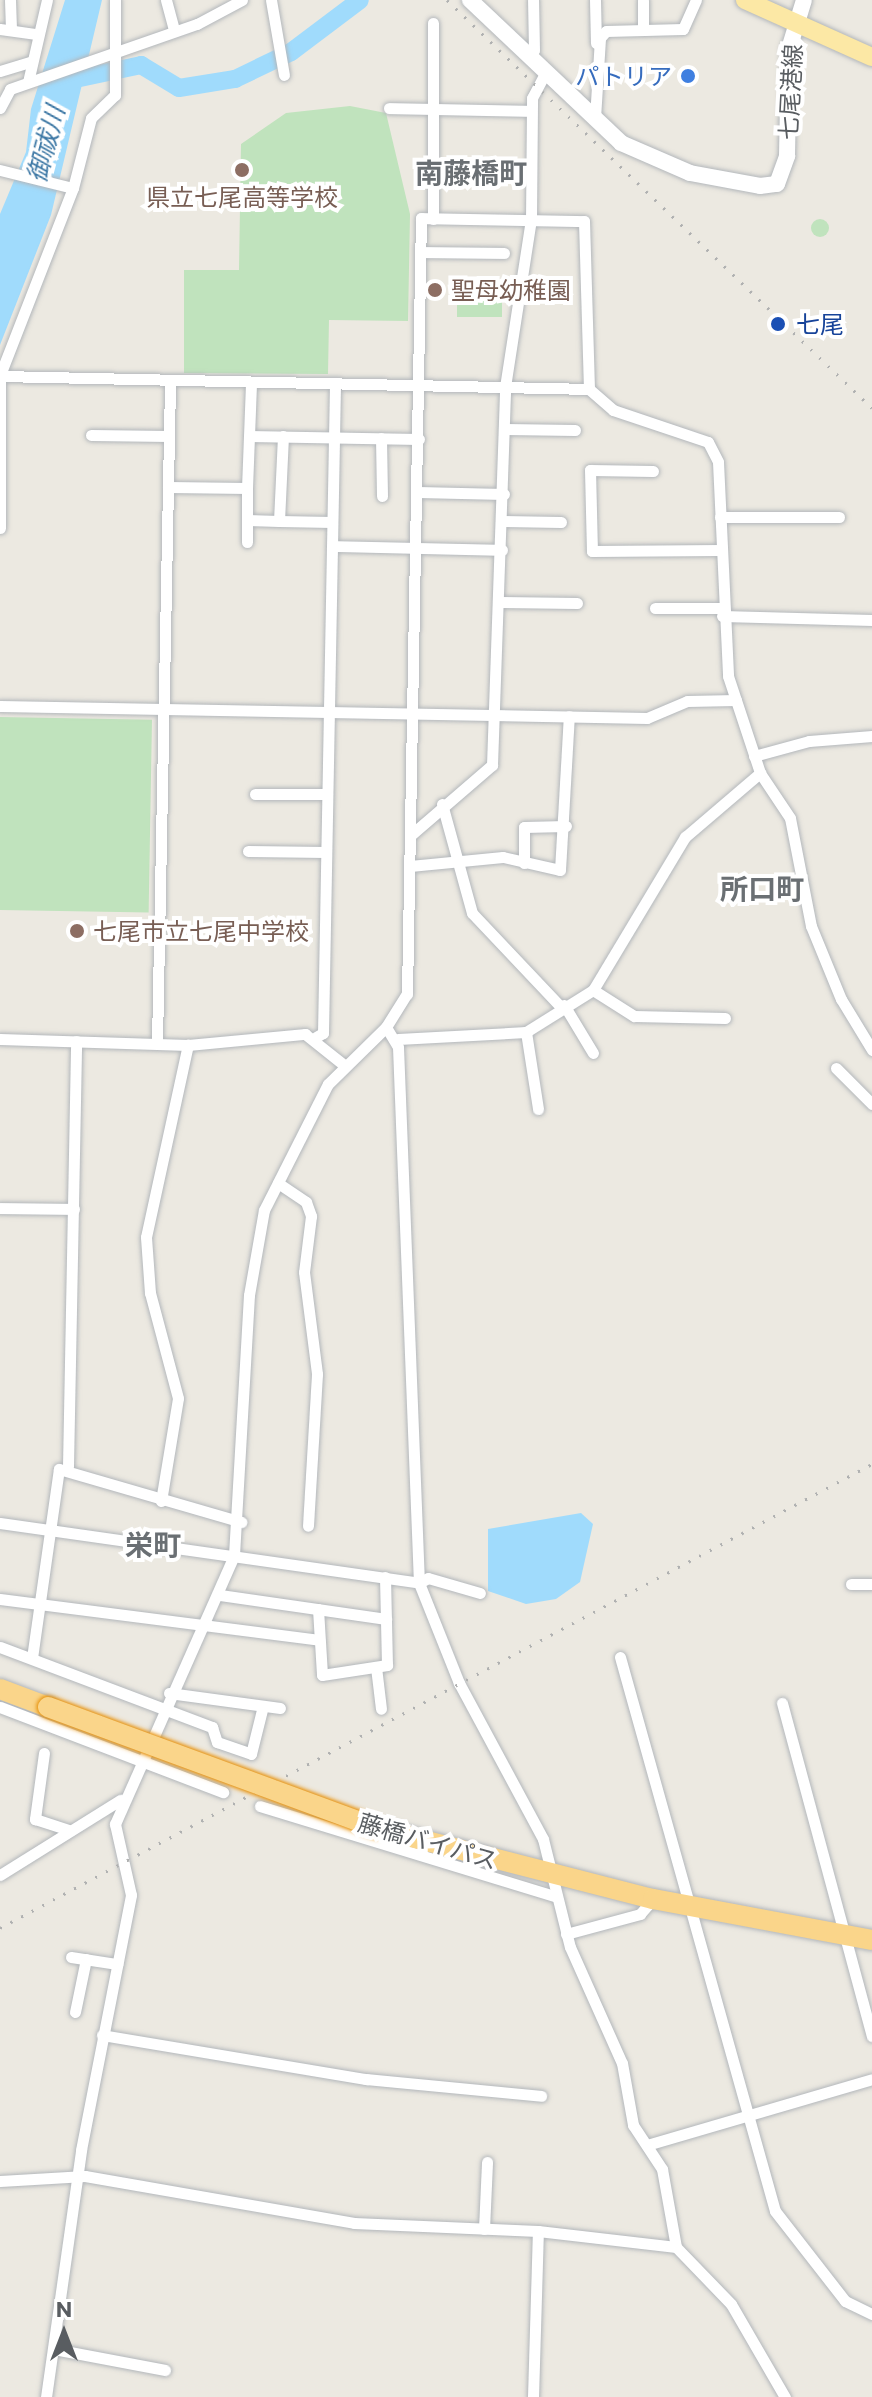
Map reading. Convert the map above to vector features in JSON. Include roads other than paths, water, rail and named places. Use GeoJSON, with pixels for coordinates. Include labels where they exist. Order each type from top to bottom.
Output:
{"type":"FeatureCollection","features":[{"type":"Feature","properties":{"kind":"highway","name":"藤橋バイパス"},"geometry":{"type":"LineString","coordinates":[[0,1689],[376,1828],[653,1899],[872,1940]]}},
{"type":"Feature","properties":{"kind":"main road"},"geometry":{"type":"LineString","coordinates":[[745,0],[872,57]]}},
{"type":"Feature","properties":{"kind":"street"},"geometry":{"type":"LineString","coordinates":[[10,0],[5,29],[35,34]]}},
{"type":"Feature","properties":{"kind":"street"},"geometry":{"type":"LineString","coordinates":[[28,82],[35,34],[47,0]]}},
{"type":"Feature","properties":{"kind":"street"},"geometry":{"type":"LineString","coordinates":[[0,528],[0,377],[73,188],[91,118],[115,95],[116,81],[111,61],[115,0]]}},
{"type":"Feature","properties":{"kind":"street"},"geometry":{"type":"LineString","coordinates":[[166,0],[173,27]]}},
{"type":"Feature","properties":{"kind":"street"},"geometry":{"type":"LineString","coordinates":[[0,108],[10,89],[111,61],[173,27],[242,0]]}},
{"type":"Feature","properties":{"kind":"street"},"geometry":{"type":"LineString","coordinates":[[271,0],[284,70]]}},
{"type":"Feature","properties":{"kind":"street"},"geometry":{"type":"LineString","coordinates":[[470,0],[595,118]]}},
{"type":"Feature","properties":{"kind":"street"},"geometry":{"type":"LineString","coordinates":[[528,56],[534,50],[533,0]]}},
{"type":"Feature","properties":{"kind":"street"},"geometry":{"type":"LineString","coordinates":[[595,0],[595,118]]}},
{"type":"Feature","properties":{"kind":"street"},"geometry":{"type":"LineString","coordinates":[[643,0],[643,30]]}},
{"type":"Feature","properties":{"kind":"street"},"geometry":{"type":"LineString","coordinates":[[596,46],[606,31],[683,29],[696,0]]}},
{"type":"Feature","properties":{"kind":"street","name":"七尾港線"},"geometry":{"type":"LineString","coordinates":[[595,118],[657,162],[754,186],[777,184],[787,156],[796,22],[804,0]]}},
{"type":"Feature","properties":{"kind":"street"},"geometry":{"type":"LineString","coordinates":[[433,23],[433,219]]}},
{"type":"Feature","properties":{"kind":"street"},"geometry":{"type":"LineString","coordinates":[[0,71],[30,62]]}},
{"type":"Feature","properties":{"kind":"street"},"geometry":{"type":"LineString","coordinates":[[412,834],[442,804],[492,765],[498,716],[505,387],[531,220],[531,111],[545,74]]}},
{"type":"Feature","properties":{"kind":"street"},"geometry":{"type":"LineString","coordinates":[[389,108],[531,111]]}},
{"type":"Feature","properties":{"kind":"street"},"geometry":{"type":"LineString","coordinates":[[0,170],[73,188]]}},
{"type":"Feature","properties":{"kind":"street"},"geometry":{"type":"LineString","coordinates":[[46,2397],[102,2035],[131,1895],[116,1838],[120,1800],[161,1708],[220,1595],[234,1555],[241,1522],[249,1295],[264,1210],[344,1065],[386,1027],[407,994],[421,218],[584,221],[589,389]]}},
{"type":"Feature","properties":{"kind":"street"},"geometry":{"type":"LineString","coordinates":[[421,252],[504,253]]}},
{"type":"Feature","properties":{"kind":"street"},"geometry":{"type":"LineString","coordinates":[[0,377],[589,389],[613,410],[708,442],[718,462],[722,612],[736,700],[760,773],[790,818],[811,926],[841,999],[872,1050]]}},
{"type":"Feature","properties":{"kind":"street"},"geometry":{"type":"LineString","coordinates":[[157,1043],[170,382]]}},
{"type":"Feature","properties":{"kind":"street"},"geometry":{"type":"LineString","coordinates":[[247,542],[251,383]]}},
{"type":"Feature","properties":{"kind":"street"},"geometry":{"type":"LineString","coordinates":[[0,1039],[188,1045],[266,1032],[316,1037],[323,1033],[335,383]]}},
{"type":"Feature","properties":{"kind":"street"},"geometry":{"type":"LineString","coordinates":[[505,429],[575,430]]}},
{"type":"Feature","properties":{"kind":"street"},"geometry":{"type":"LineString","coordinates":[[91,435],[169,436]]}},
{"type":"Feature","properties":{"kind":"street"},"geometry":{"type":"LineString","coordinates":[[249,436],[419,439]]}},
{"type":"Feature","properties":{"kind":"street"},"geometry":{"type":"LineString","coordinates":[[279,521],[283,436]]}},
{"type":"Feature","properties":{"kind":"street"},"geometry":{"type":"LineString","coordinates":[[381,438],[382,496]]}},
{"type":"Feature","properties":{"kind":"street"},"geometry":{"type":"LineString","coordinates":[[653,471],[590,470],[592,551],[721,550]]}},
{"type":"Feature","properties":{"kind":"street"},"geometry":{"type":"LineString","coordinates":[[168,487],[247,488]]}},
{"type":"Feature","properties":{"kind":"street"},"geometry":{"type":"LineString","coordinates":[[418,492],[504,494]]}},
{"type":"Feature","properties":{"kind":"street"},"geometry":{"type":"LineString","coordinates":[[720,517],[839,517]]}},
{"type":"Feature","properties":{"kind":"street"},"geometry":{"type":"LineString","coordinates":[[247,520],[332,522]]}},
{"type":"Feature","properties":{"kind":"street"},"geometry":{"type":"LineString","coordinates":[[503,521],[561,522]]}},
{"type":"Feature","properties":{"kind":"street"},"geometry":{"type":"LineString","coordinates":[[332,546],[502,550]]}},
{"type":"Feature","properties":{"kind":"street"},"geometry":{"type":"LineString","coordinates":[[501,602],[577,603]]}},
{"type":"Feature","properties":{"kind":"street"},"geometry":{"type":"LineString","coordinates":[[655,608],[872,620]]}},
{"type":"Feature","properties":{"kind":"street"},"geometry":{"type":"LineString","coordinates":[[0,706],[653,718],[687,701],[736,700]]}},
{"type":"Feature","properties":{"kind":"street"},"geometry":{"type":"LineString","coordinates":[[410,866],[456,867],[492,857],[560,870],[566,826],[569,716]]}},
{"type":"Feature","properties":{"kind":"street"},"geometry":{"type":"LineString","coordinates":[[754,756],[872,736]]}},
{"type":"Feature","properties":{"kind":"street"},"geometry":{"type":"LineString","coordinates":[[398,1039],[526,1032],[562,1006],[593,990],[685,837],[760,773]]}},
{"type":"Feature","properties":{"kind":"street"},"geometry":{"type":"LineString","coordinates":[[255,794],[327,794]]}},
{"type":"Feature","properties":{"kind":"street"},"geometry":{"type":"LineString","coordinates":[[442,804],[456,867],[487,935],[562,1006],[593,1053]]}},
{"type":"Feature","properties":{"kind":"street"},"geometry":{"type":"LineString","coordinates":[[524,863],[524,827],[566,826]]}},
{"type":"Feature","properties":{"kind":"street"},"geometry":{"type":"LineString","coordinates":[[248,851],[326,852]]}},
{"type":"Feature","properties":{"kind":"street"},"geometry":{"type":"LineString","coordinates":[[593,990],[634,1016],[725,1018]]}},
{"type":"Feature","properties":{"kind":"street"},"geometry":{"type":"LineString","coordinates":[[386,1027],[398,1039],[419,1583],[459,1683],[543,1839],[566,1934],[647,2145],[662,2169],[676,2247],[731,2304],[785,2397]]}},
{"type":"Feature","properties":{"kind":"street"},"geometry":{"type":"LineString","coordinates":[[526,1032],[538,1109]]}},
{"type":"Feature","properties":{"kind":"street"},"geometry":{"type":"LineString","coordinates":[[316,1037],[344,1065]]}},
{"type":"Feature","properties":{"kind":"street"},"geometry":{"type":"LineString","coordinates":[[68,1466],[76,1041]]}},
{"type":"Feature","properties":{"kind":"street"},"geometry":{"type":"LineString","coordinates":[[161,1501],[178,1398],[150,1293],[146,1237],[188,1045]]}},
{"type":"Feature","properties":{"kind":"street"},"geometry":{"type":"LineString","coordinates":[[836,1068],[872,1104]]}},
{"type":"Feature","properties":{"kind":"street"},"geometry":{"type":"LineString","coordinates":[[278,1183],[306,1202],[311,1216],[304,1272],[317,1374],[308,1526]]}},
{"type":"Feature","properties":{"kind":"street"},"geometry":{"type":"LineString","coordinates":[[0,1208],[74,1209]]}},
{"type":"Feature","properties":{"kind":"street"},"geometry":{"type":"LineString","coordinates":[[32,1658],[59,1469],[68,1466],[161,1501],[241,1522]]}},
{"type":"Feature","properties":{"kind":"street"},"geometry":{"type":"LineString","coordinates":[[0,1523],[419,1583],[428,1578],[480,1593]]}},
{"type":"Feature","properties":{"kind":"street"},"geometry":{"type":"LineString","coordinates":[[318,1609],[322,1675],[387,1665],[385,1577]]}},
{"type":"Feature","properties":{"kind":"street"},"geometry":{"type":"LineString","coordinates":[[851,1584],[872,1584]]}},
{"type":"Feature","properties":{"kind":"street"},"geometry":{"type":"LineString","coordinates":[[220,1595],[386,1619]]}},
{"type":"Feature","properties":{"kind":"street"},"geometry":{"type":"LineString","coordinates":[[0,1599],[319,1640]]}},
{"type":"Feature","properties":{"kind":"street"},"geometry":{"type":"LineString","coordinates":[[0,1647],[212,1727],[217,1742],[251,1754],[263,1706]]}},
{"type":"Feature","properties":{"kind":"street"},"geometry":{"type":"LineString","coordinates":[[620,1657],[775,2211],[845,2301],[872,2314]]}},
{"type":"Feature","properties":{"kind":"street"},"geometry":{"type":"LineString","coordinates":[[376,1667],[381,1709]]}},
{"type":"Feature","properties":{"kind":"street"},"geometry":{"type":"LineString","coordinates":[[169,1693],[280,1708]]}},
{"type":"Feature","properties":{"kind":"street"},"geometry":{"type":"LineString","coordinates":[[782,1703],[872,2036]]}},
{"type":"Feature","properties":{"kind":"street"},"geometry":{"type":"LineString","coordinates":[[0,1707],[223,1792]]}},
{"type":"Feature","properties":{"kind":"street"},"geometry":{"type":"LineString","coordinates":[[44,1753],[35,1819],[69,1830]]}},
{"type":"Feature","properties":{"kind":"street"},"geometry":{"type":"LineString","coordinates":[[0,1875],[120,1800]]}},
{"type":"Feature","properties":{"kind":"street"},"geometry":{"type":"LineString","coordinates":[[260,1806],[555,1896]]}},
{"type":"Feature","properties":{"kind":"street"},"geometry":{"type":"LineString","coordinates":[[566,1934],[640,1914],[653,1899]]}},
{"type":"Feature","properties":{"kind":"street"},"geometry":{"type":"LineString","coordinates":[[71,1957],[117,1964]]}},
{"type":"Feature","properties":{"kind":"street"},"geometry":{"type":"LineString","coordinates":[[75,2012],[86,1959]]}},
{"type":"Feature","properties":{"kind":"street"},"geometry":{"type":"LineString","coordinates":[[102,2035],[366,2079],[541,2096]]}},
{"type":"Feature","properties":{"kind":"street"},"geometry":{"type":"LineString","coordinates":[[647,2145],[872,2079]]}},
{"type":"Feature","properties":{"kind":"street"},"geometry":{"type":"LineString","coordinates":[[484,2229],[487,2162]]}},
{"type":"Feature","properties":{"kind":"street"},"geometry":{"type":"LineString","coordinates":[[0,2181],[78,2180],[354,2223],[538,2231],[676,2247]]}},
{"type":"Feature","properties":{"kind":"street"},"geometry":{"type":"LineString","coordinates":[[533,2397],[538,2231]]}},
{"type":"Feature","properties":{"kind":"street"},"geometry":{"type":"LineString","coordinates":[[54,2349],[165,2370]]}},
{"type":"Feature","properties":{"kind":"water","name":"御祓川"},"geometry":{"type":"Polygon","coordinates":[[[65,0],[102,0],[51,215],[0,345],[0,214],[26,152],[31,109],[65,0]]]}},
{"type":"Feature","properties":{"kind":"water"},"geometry":{"type":"Polygon","coordinates":[[[581,1513],[593,1524],[580,1582],[556,1599],[526,1604],[488,1591],[488,1529],[581,1513]]]}},
{"type":"Feature","properties":{"kind":"waterway"},"geometry":{"type":"LineString","coordinates":[[66,81],[141,65],[179,88],[235,79],[291,52],[360,0]]}},
{"type":"Feature","properties":{"kind":"railway"},"geometry":{"type":"LineString","coordinates":[[447,0],[872,408]]}},
{"type":"Feature","properties":{"kind":"railway"},"geometry":{"type":"LineString","coordinates":[[0,1928],[872,1464]]}},
{"type":"Feature","properties":{"kind":"place","name":"パトリア"},"geometry":{"type":"Point","coordinates":[688,76]}},
{"type":"Feature","properties":{"kind":"place","name":"県立七尾高等学校"},"geometry":{"type":"Point","coordinates":[242,170]}},
{"type":"Feature","properties":{"kind":"place","name":"聖母幼稚園"},"geometry":{"type":"Point","coordinates":[435,290]}},
{"type":"Feature","properties":{"kind":"place","name":"七尾"},"geometry":{"type":"Point","coordinates":[778,324]}},
{"type":"Feature","properties":{"kind":"place","name":"七尾市立七尾中学校"},"geometry":{"type":"Point","coordinates":[77,931]}},
{"type":"Feature","properties":{"kind":"district","name":"南藤橋町"},"geometry":{"type":"Point","coordinates":[471,172]}},
{"type":"Feature","properties":{"kind":"district","name":"所口町"},"geometry":{"type":"Point","coordinates":[762,888]}},
{"type":"Feature","properties":{"kind":"district","name":"栄町"},"geometry":{"type":"Point","coordinates":[153,1544]}}]}
